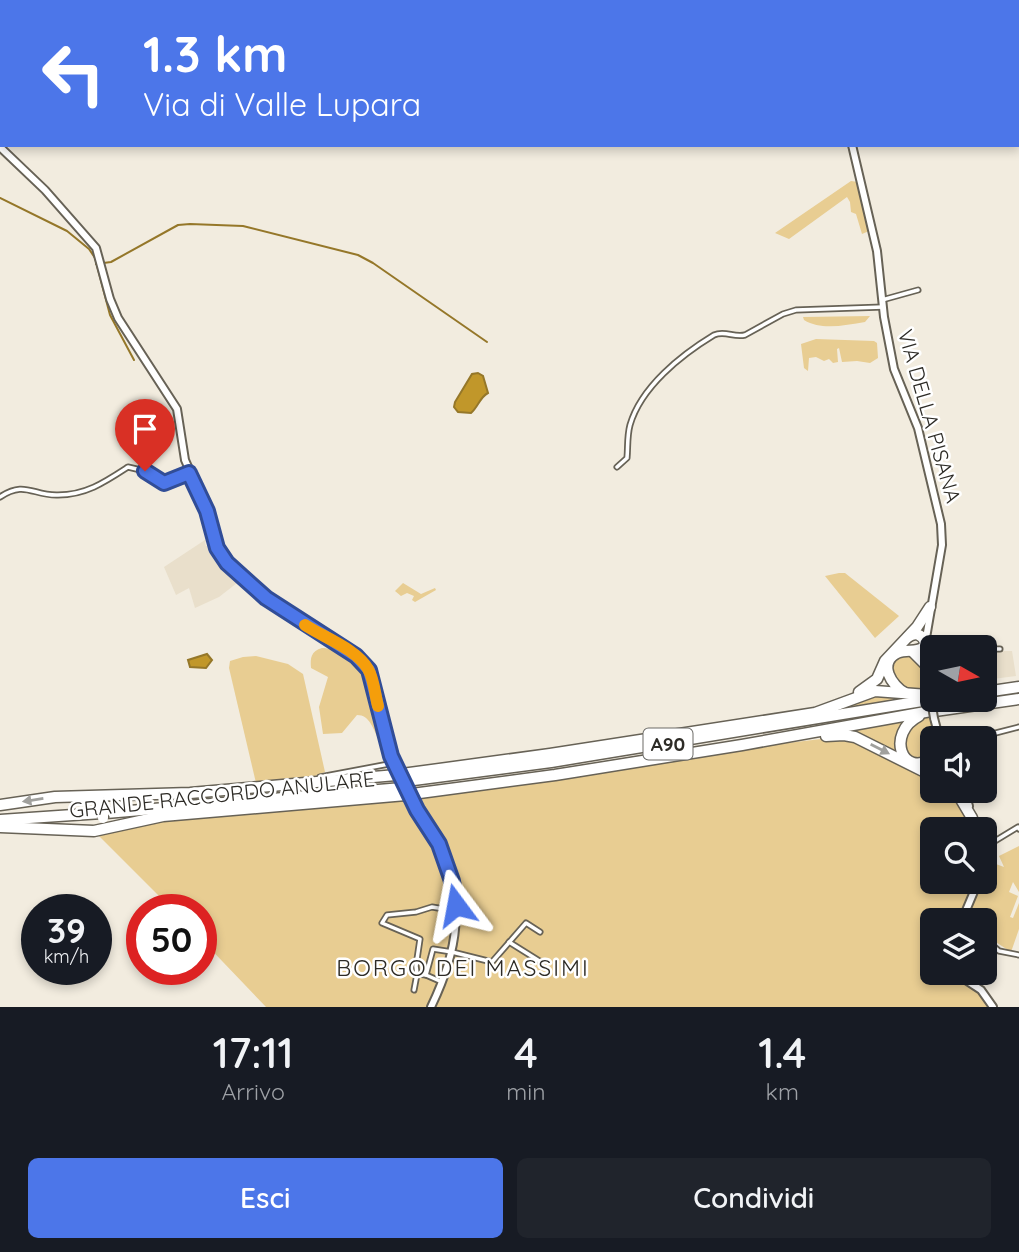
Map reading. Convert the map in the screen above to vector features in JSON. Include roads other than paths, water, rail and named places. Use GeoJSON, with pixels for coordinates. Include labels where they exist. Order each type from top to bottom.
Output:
{"type":"FeatureCollection","features":[{"type":"Feature","properties":{"kind":"highway"},"geometry":{"type":"LineString","coordinates":[[824,710],[874,682],[885,661],[925,618],[930,607]]}},
{"type":"Feature","properties":{"kind":"highway"},"geometry":{"type":"LineString","coordinates":[[908,637],[913,634],[920,636]]}},
{"type":"Feature","properties":{"kind":"highway"},"geometry":{"type":"LineString","coordinates":[[909,695],[893,685],[887,668],[891,658],[897,653],[920,650]]}},
{"type":"Feature","properties":{"kind":"highway"},"geometry":{"type":"LineString","coordinates":[[914,652],[920,658]]}},
{"type":"Feature","properties":{"kind":"highway"},"geometry":{"type":"LineString","coordinates":[[998,684],[1019,682]]}},
{"type":"Feature","properties":{"kind":"highway"},"geometry":{"type":"LineString","coordinates":[[998,690],[1019,687]]}},
{"type":"Feature","properties":{"kind":"highway","name":"GRANDE RACCORDO ANULARE"},"geometry":{"type":"LineString","coordinates":[[0,805],[67,796],[404,784],[562,752],[824,710],[875,691],[920,699]]}},
{"type":"Feature","properties":{"kind":"highway"},"geometry":{"type":"LineString","coordinates":[[998,696],[1019,693]]}},
{"type":"Feature","properties":{"kind":"highway","name":"GRANDE RACCORDO ANULARE"},"geometry":{"type":"LineString","coordinates":[[998,700],[1019,699]]}},
{"type":"Feature","properties":{"kind":"highway"},"geometry":{"type":"LineString","coordinates":[[742,745],[920,705]]}},
{"type":"Feature","properties":{"kind":"highway","name":"GRANDE RACCORDO ANULARE"},"geometry":{"type":"LineString","coordinates":[[0,828],[100,830],[173,815],[404,784],[920,705]]}},
{"type":"Feature","properties":{"kind":"highway"},"geometry":{"type":"LineString","coordinates":[[920,762],[914,763],[905,758],[900,747],[901,735],[906,725],[921,712]]}},
{"type":"Feature","properties":{"kind":"highway"},"geometry":{"type":"LineString","coordinates":[[742,745],[848,736],[867,742],[920,768]]}},
{"type":"Feature","properties":{"kind":"highway","name":"GRANDE RACCORDO ANULARE"},"geometry":{"type":"LineString","coordinates":[[0,820],[404,784],[742,745]]}},
{"type":"Feature","properties":{"kind":"highway"},"geometry":{"type":"LineString","coordinates":[[67,796],[89,797],[102,810],[100,823],[93,828],[70,831]]}},
{"type":"Feature","properties":{"kind":"highway","name":"GRANDE RACCORDO ANULARE"},"geometry":{"type":"LineString","coordinates":[[0,814],[102,810]]}},
{"type":"Feature","properties":{"kind":"main road"},"geometry":{"type":"LineString","coordinates":[[0,147],[45,190],[96,248],[118,318],[177,409],[181,446],[189,473],[207,511],[217,548],[227,563],[266,598],[356,656],[369,670],[394,763],[439,844],[455,893],[453,952],[431,1007]]}},
{"type":"Feature","properties":{"kind":"main road","name":"VIA DELLA PISANA"},"geometry":{"type":"LineString","coordinates":[[852,147],[877,251],[894,369],[918,426],[942,524],[942,543],[926,635]]}},
{"type":"Feature","properties":{"kind":"main road"},"geometry":{"type":"LineString","coordinates":[[973,985],[993,1007]]}},
{"type":"Feature","properties":{"kind":"street"},"geometry":{"type":"LineString","coordinates":[[617,467],[627,457],[629,427],[643,399],[668,370],[708,339],[722,332],[746,335],[783,314],[796,310],[883,304],[918,290]]}},
{"type":"Feature","properties":{"kind":"street"},"geometry":{"type":"LineString","coordinates":[[0,497],[9,490],[21,488],[55,496],[83,493],[96,488],[128,467],[145,471],[164,483],[189,473]]}},
{"type":"Feature","properties":{"kind":"street"},"geometry":{"type":"LineString","coordinates":[[997,733],[1019,727]]}},
{"type":"Feature","properties":{"kind":"street"},"geometry":{"type":"LineString","coordinates":[[273,783],[394,763]]}},
{"type":"Feature","properties":{"kind":"street"},"geometry":{"type":"LineString","coordinates":[[997,840],[1018,827],[1019,829]]}},
{"type":"Feature","properties":{"kind":"street"},"geometry":{"type":"LineString","coordinates":[[414,990],[420,939],[382,923],[384,919],[387,915],[416,912],[432,907],[456,911]]}},
{"type":"Feature","properties":{"kind":"street"},"geometry":{"type":"LineString","coordinates":[[426,975],[433,949],[492,962],[526,923],[540,932]]}},
{"type":"Feature","properties":{"kind":"street"},"geometry":{"type":"LineString","coordinates":[[509,942],[541,962]]}},
{"type":"Feature","properties":{"kind":"street"},"geometry":{"type":"LineString","coordinates":[[997,949],[1019,956]]}},
{"type":"Feature","properties":{"kind":"street"},"geometry":{"type":"LineString","coordinates":[[417,974],[442,982]]}},
{"type":"Feature","properties":{"kind":"waterway"},"geometry":{"type":"LineString","coordinates":[[0,198],[67,231],[89,249],[95,258],[110,315],[134,360]]}},
{"type":"Feature","properties":{"kind":"waterway"},"geometry":{"type":"LineString","coordinates":[[96,264],[111,262],[178,225],[243,226],[358,255],[487,342]]}},
{"type":"Feature","properties":{"kind":"district","name":"BORGO DEI MASSIMI"},"geometry":{"type":"Point","coordinates":[463,967]}}]}
